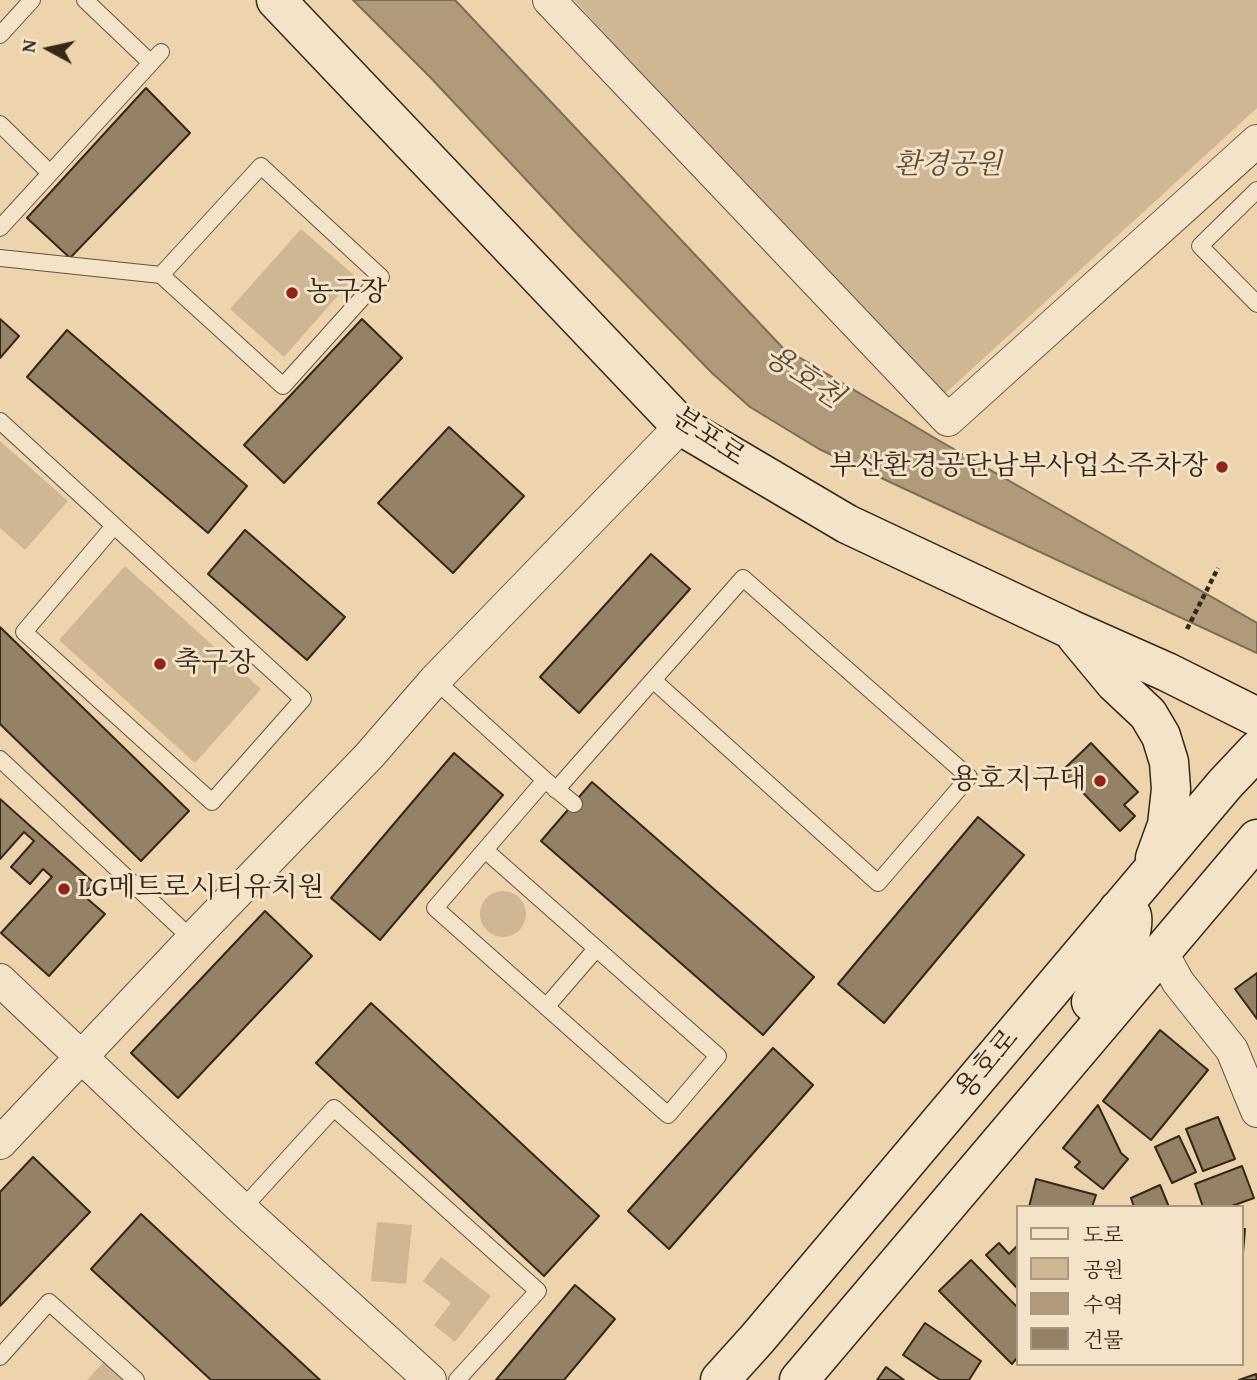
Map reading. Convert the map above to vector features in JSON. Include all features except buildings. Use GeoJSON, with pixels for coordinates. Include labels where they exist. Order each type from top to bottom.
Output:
{"type":"FeatureCollection","features":[{"type":"Feature","properties":{"kind":"main road","name":"분포로"},"geometry":{"type":"LineString","coordinates":[[276,0],[681,426],[847,524],[1167,672],[1257,717]]}},
{"type":"Feature","properties":{"kind":"main road"},"geometry":{"type":"LineString","coordinates":[[1070,629],[1115,683],[1148,714],[1161,736],[1169,762],[1171,789],[1167,825],[1151,870]]}},
{"type":"Feature","properties":{"kind":"main road","name":"용호로"},"geometry":{"type":"LineString","coordinates":[[720,1380],[1151,870],[1257,750]]}},
{"type":"Feature","properties":{"kind":"main road","name":"용호로"},"geometry":{"type":"LineString","coordinates":[[799,1380],[1257,838]]}},
{"type":"Feature","properties":{"kind":"main road"},"geometry":{"type":"LineString","coordinates":[[1077,1050],[1084,1011],[1117,964],[1134,926],[1132,916],[1118,910]]}},
{"type":"Feature","properties":{"kind":"street"},"geometry":{"type":"LineString","coordinates":[[549,0],[948,421],[1257,141]]}},
{"type":"Feature","properties":{"kind":"street"},"geometry":{"type":"LineString","coordinates":[[0,1143],[369,756],[435,680],[681,426]]}},
{"type":"Feature","properties":{"kind":"street"},"geometry":{"type":"LineString","coordinates":[[1161,951],[1178,982],[1232,1050],[1257,1111]]}},
{"type":"Feature","properties":{"kind":"street"},"geometry":{"type":"LineString","coordinates":[[0,980],[242,1209],[430,1380]]}},
{"type":"Feature","properties":{"kind":"lane"},"geometry":{"type":"LineString","coordinates":[[0,35],[32,0]]}},
{"type":"Feature","properties":{"kind":"lane"},"geometry":{"type":"LineString","coordinates":[[0,228],[156,58],[85,0]]}},
{"type":"Feature","properties":{"kind":"lane"},"geometry":{"type":"LineString","coordinates":[[0,124],[50,173]]}},
{"type":"Feature","properties":{"kind":"lane"},"geometry":{"type":"LineString","coordinates":[[0,258],[161,275],[283,386],[382,277],[261,166],[161,275]]}},
{"type":"Feature","properties":{"kind":"lane"},"geometry":{"type":"LineString","coordinates":[[1257,190],[1200,246],[1257,304]]}},
{"type":"Feature","properties":{"kind":"lane"},"geometry":{"type":"LineString","coordinates":[[0,421],[303,699],[212,802],[24,632],[114,526]]}},
{"type":"Feature","properties":{"kind":"lane"},"geometry":{"type":"LineString","coordinates":[[485,849],[718,1056],[668,1115],[435,908],[485,849],[653,680],[743,578],[969,778],[878,883],[653,680]]}},
{"type":"Feature","properties":{"kind":"lane"},"geometry":{"type":"LineString","coordinates":[[435,680],[574,804]]}},
{"type":"Feature","properties":{"kind":"lane"},"geometry":{"type":"LineString","coordinates":[[0,759],[192,939]]}},
{"type":"Feature","properties":{"kind":"lane"},"geometry":{"type":"LineString","coordinates":[[546,1007],[596,949]]}},
{"type":"Feature","properties":{"kind":"lane"},"geometry":{"type":"LineString","coordinates":[[242,1209],[334,1108],[538,1292],[457,1380]]}},
{"type":"Feature","properties":{"kind":"lane"},"geometry":{"type":"LineString","coordinates":[[0,1357],[49,1303],[136,1380]]}},
{"type":"Feature","properties":{"kind":"path"},"geometry":{"type":"LineString","coordinates":[[1187,629],[1218,568]]}},
{"type":"Feature","properties":{"kind":"green space","name":"환경공원"},"geometry":{"type":"Polygon","coordinates":[[[574,0],[1257,0],[1257,108],[938,400],[574,0]]]}},
{"type":"Feature","properties":{"kind":"green space","name":"농구장"},"geometry":{"type":"Polygon","coordinates":[[[301,229],[355,276],[284,357],[230,309],[301,229]]]}},
{"type":"Feature","properties":{"kind":"green space"},"geometry":{"type":"Polygon","coordinates":[[[0,441],[68,501],[25,550],[0,528],[0,441]]]}},
{"type":"Feature","properties":{"kind":"green space","name":"축구장"},"geometry":{"type":"Polygon","coordinates":[[[125,566],[261,689],[195,763],[59,640],[125,566]]]}},
{"type":"Feature","properties":{"kind":"green space"},"geometry":{"type":"Polygon","coordinates":[[[503,891],[519,898],[526,914],[519,930],[503,937],[487,930],[480,914],[487,898],[503,891]]]}},
{"type":"Feature","properties":{"kind":"green space"},"geometry":{"type":"Polygon","coordinates":[[[377,1222],[412,1225],[406,1284],[371,1281],[377,1222]]]}},
{"type":"Feature","properties":{"kind":"green space"},"geometry":{"type":"Polygon","coordinates":[[[441,1257],[491,1296],[455,1342],[434,1325],[451,1303],[423,1281],[441,1257]]]}},
{"type":"Feature","properties":{"kind":"green space"},"geometry":{"type":"Polygon","coordinates":[[[109,1356],[136,1380],[87,1380],[109,1356]]]}},
{"type":"Feature","properties":{"kind":"water","name":"용호천"},"geometry":{"type":"Polygon","coordinates":[[[353,0],[455,0],[782,347],[1257,623],[1257,653],[819,449],[750,407],[712,373],[431,78],[353,0]]]}},
{"type":"Feature","properties":{"kind":"place","name":"농구장"},"geometry":{"type":"Point","coordinates":[292,293]}},
{"type":"Feature","properties":{"kind":"place","name":"부산환경공단남부사업소주차장"},"geometry":{"type":"Point","coordinates":[1222,467]}},
{"type":"Feature","properties":{"kind":"place","name":"축구장"},"geometry":{"type":"Point","coordinates":[160,664]}},
{"type":"Feature","properties":{"kind":"place","name":"용호지구대"},"geometry":{"type":"Point","coordinates":[1100,781]}},
{"type":"Feature","properties":{"kind":"place","name":"LG메트로시티유치원"},"geometry":{"type":"Point","coordinates":[64,889]}}]}
